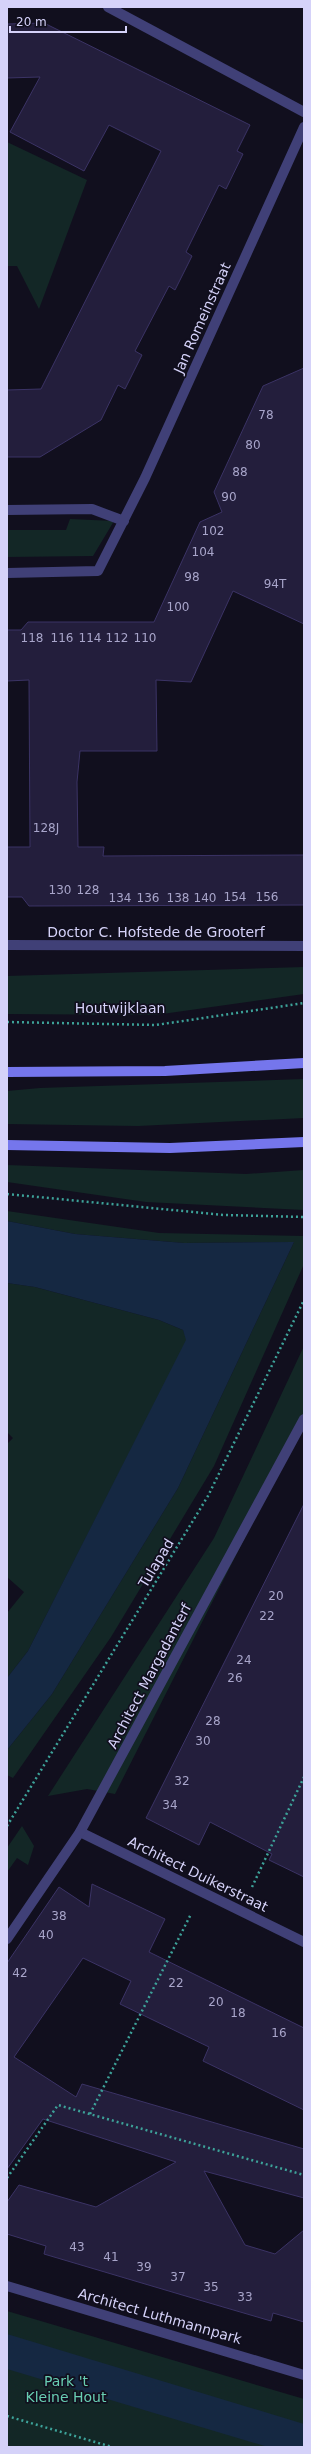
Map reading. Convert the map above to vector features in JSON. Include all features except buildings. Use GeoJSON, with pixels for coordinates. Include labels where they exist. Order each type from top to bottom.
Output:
{"type":"FeatureCollection","features":[{"type":"Feature","properties":{"kind":"main road"},"geometry":{"type":"LineString","coordinates":[[7,1072],[165,1071],[304,1063]]}},
{"type":"Feature","properties":{"kind":"main road"},"geometry":{"type":"LineString","coordinates":[[7,1145],[170,1148],[304,1142]]}},
{"type":"Feature","properties":{"kind":"street"},"geometry":{"type":"LineString","coordinates":[[108,7],[304,112]]}},
{"type":"Feature","properties":{"kind":"street","name":"Jan Romeinstraat"},"geometry":{"type":"LineString","coordinates":[[7,573],[98,572],[124,521],[304,127]]}},
{"type":"Feature","properties":{"kind":"street"},"geometry":{"type":"LineString","coordinates":[[7,510],[92,509],[124,521]]}},
{"type":"Feature","properties":{"kind":"street","name":"Doctor C. Hofstede de Grooterf"},"geometry":{"type":"LineString","coordinates":[[7,945],[304,946]]}},
{"type":"Feature","properties":{"kind":"street","name":"Architect Margadanterf"},"geometry":{"type":"LineString","coordinates":[[7,1939],[80,1832],[304,1419]]}},
{"type":"Feature","properties":{"kind":"street","name":"Architect Duikerstraat"},"geometry":{"type":"LineString","coordinates":[[80,1832],[304,1942]]}},
{"type":"Feature","properties":{"kind":"street","name":"Architect Luthmannpark"},"geometry":{"type":"LineString","coordinates":[[7,2286],[304,2375]]}},
{"type":"Feature","properties":{"kind":"path","name":"Houtwijklaan"},"geometry":{"type":"LineString","coordinates":[[7,1022],[156,1024],[304,1002]]}},
{"type":"Feature","properties":{"kind":"path"},"geometry":{"type":"LineString","coordinates":[[7,1194],[224,1215],[304,1217]]}},
{"type":"Feature","properties":{"kind":"path","name":"Tulapad"},"geometry":{"type":"LineString","coordinates":[[7,1826],[208,1496],[304,1300]]}},
{"type":"Feature","properties":{"kind":"path"},"geometry":{"type":"LineString","coordinates":[[241,1911],[304,1777]]}},
{"type":"Feature","properties":{"kind":"path"},"geometry":{"type":"LineString","coordinates":[[90,2114],[202,1892]]}},
{"type":"Feature","properties":{"kind":"path"},"geometry":{"type":"LineString","coordinates":[[7,2178],[58,2105],[304,2175]]}},
{"type":"Feature","properties":{"kind":"path"},"geometry":{"type":"LineString","coordinates":[[7,2416],[112,2447]]}},
{"type":"Feature","properties":{"kind":"green space"},"geometry":{"type":"Polygon","coordinates":[[[7,142],[87,180],[39,309],[17,266],[7,266],[7,142]]]}},
{"type":"Feature","properties":{"kind":"green space"},"geometry":{"type":"Polygon","coordinates":[[[70,519],[114,521],[93,556],[7,557],[7,530],[66,530],[70,519]]]}},
{"type":"Feature","properties":{"kind":"green space"},"geometry":{"type":"Polygon","coordinates":[[[304,967],[304,994],[155,1015],[7,1014],[7,976],[304,967]]]}},
{"type":"Feature","properties":{"kind":"green space"},"geometry":{"type":"Polygon","coordinates":[[[304,1079],[304,1118],[138,1126],[7,1124],[7,1091],[40,1088],[304,1079]]]}},
{"type":"Feature","properties":{"kind":"green space"},"geometry":{"type":"Polygon","coordinates":[[[7,1165],[246,1174],[304,1170],[304,1210],[146,1202],[7,1182],[7,1165]]]}},
{"type":"Feature","properties":{"kind":"green space"},"geometry":{"type":"Polygon","coordinates":[[[7,1211],[159,1233],[304,1236],[304,1264],[214,1466],[111,1637],[13,1778],[7,1775],[7,1750],[52,1694],[178,1488],[294,1242],[184,1243],[75,1234],[7,1221],[7,1211]]]}},
{"type":"Feature","properties":{"kind":"green space"},"geometry":{"type":"Polygon","coordinates":[[[7,1283],[35,1287],[159,1320],[183,1330],[187,1340],[28,1651],[7,1678],[7,1613],[24,1592],[7,1577],[7,1444],[13,1438],[7,1432],[7,1283]]]}},
{"type":"Feature","properties":{"kind":"green space"},"geometry":{"type":"Polygon","coordinates":[[[304,1346],[304,1421],[115,1794],[87,1789],[48,1796],[214,1538],[304,1346]]]}},
{"type":"Feature","properties":{"kind":"green space"},"geometry":{"type":"Polygon","coordinates":[[[22,1826],[34,1846],[28,1865],[17,1858],[7,1872],[7,1848],[22,1826]]]}},
{"type":"Feature","properties":{"kind":"green space","name":"Park 't Kleine Hout"},"geometry":{"type":"Polygon","coordinates":[[[7,2311],[304,2399],[304,2447],[7,2447],[7,2311]]]}},
{"type":"Feature","properties":{"kind":"water"},"geometry":{"type":"Polygon","coordinates":[[[7,1221],[75,1234],[184,1243],[294,1242],[178,1488],[52,1694],[7,1750],[7,1678],[28,1651],[186,1340],[183,1330],[159,1320],[35,1287],[7,1283],[7,1221]]]}},
{"type":"Feature","properties":{"kind":"water"},"geometry":{"type":"Polygon","coordinates":[[[7,2334],[304,2424],[304,2447],[268,2447],[7,2369],[7,2334]]]}}]}
